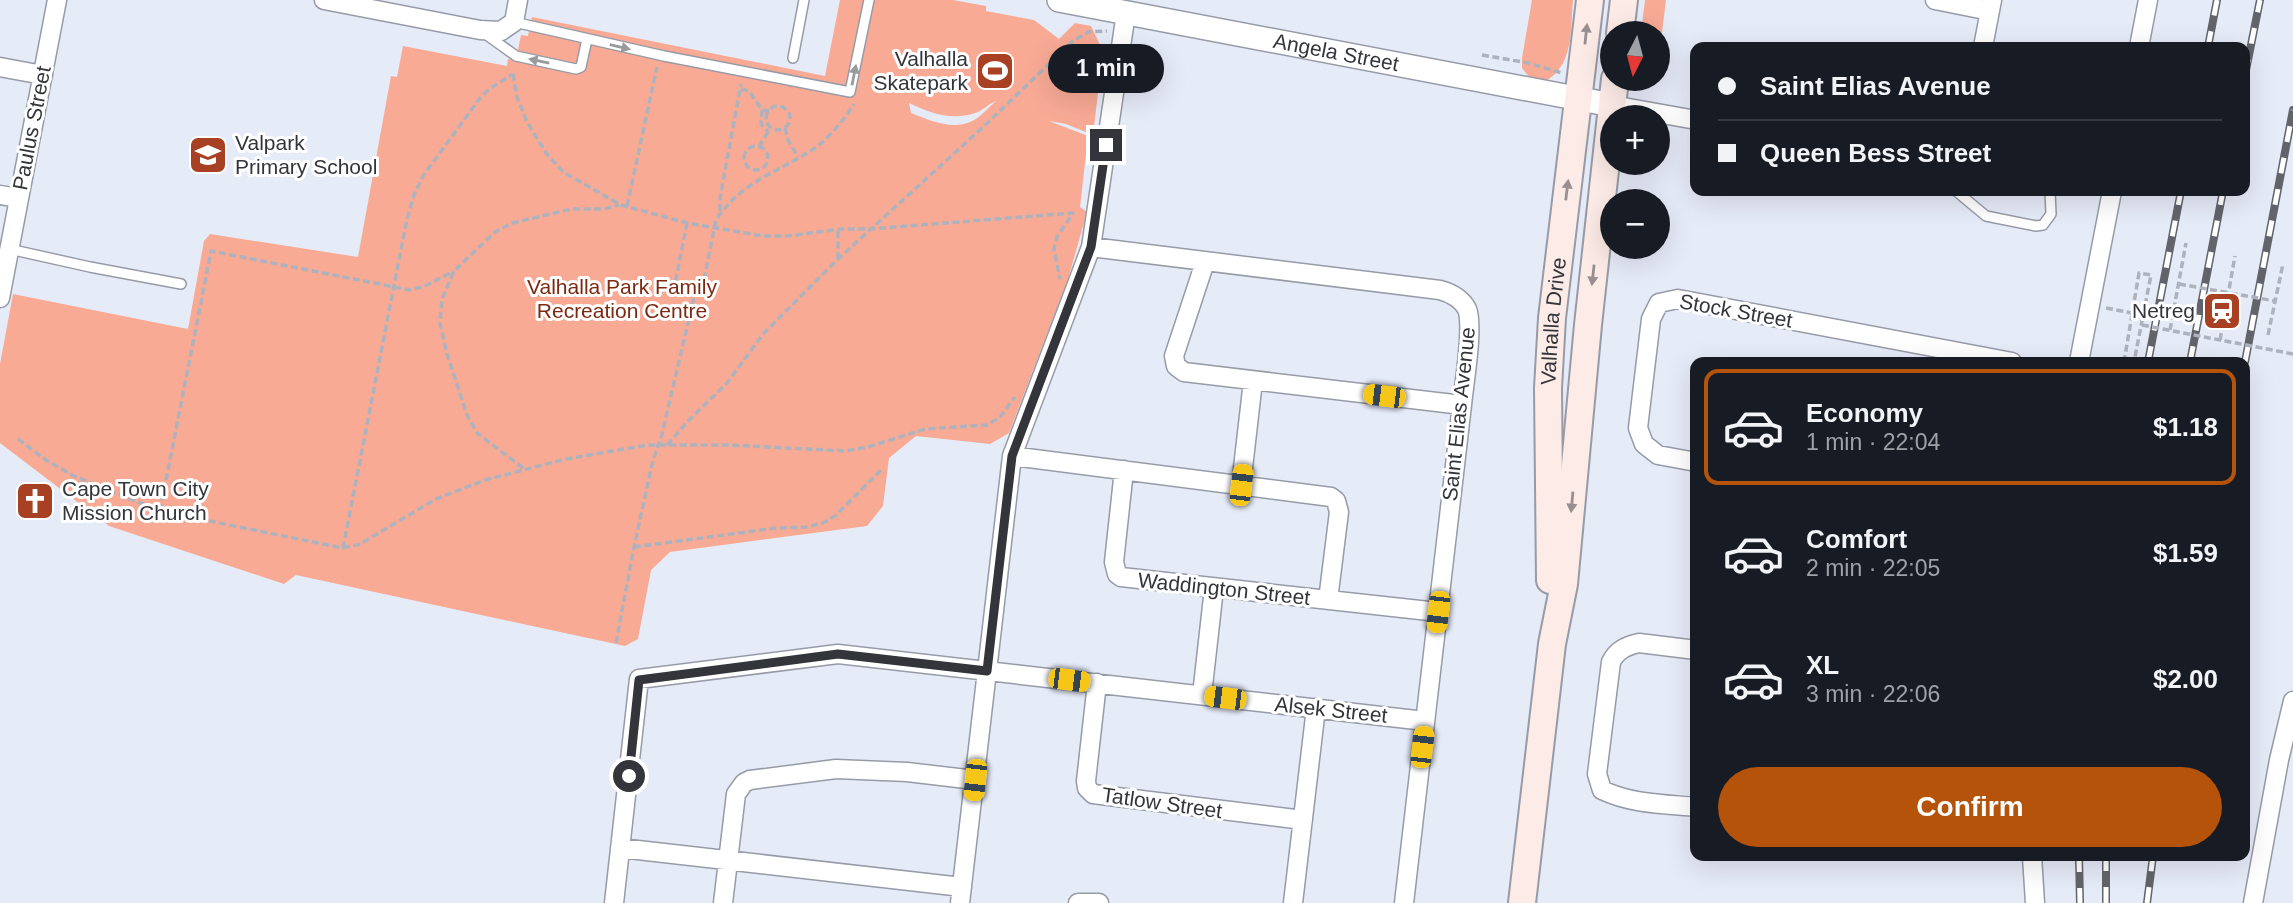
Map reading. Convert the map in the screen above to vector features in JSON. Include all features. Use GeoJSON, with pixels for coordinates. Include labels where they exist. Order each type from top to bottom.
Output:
{"type":"FeatureCollection","features":[{"type":"Feature","properties":{"kind":"main road","name":"Valhalla Drive"},"geometry":{"type":"LineString","coordinates":[[1552,644],[1548,388],[1552,318],[1590,0]]}},
{"type":"Feature","properties":{"kind":"main road"},"geometry":{"type":"LineString","coordinates":[[1621,21],[1624,0]]}},
{"type":"Feature","properties":{"kind":"main road","name":"Valhalla Drive"},"geometry":{"type":"LineString","coordinates":[[1612,105],[1614,91]]}},
{"type":"Feature","properties":{"kind":"main road","name":"Valhalla Drive"},"geometry":{"type":"LineString","coordinates":[[1522,903],[1552,644],[1564,584],[1604,175]]}},
{"type":"Feature","properties":{"kind":"street","name":"Paulus Street"},"geometry":{"type":"LineString","coordinates":[[0,298],[57,0]]}},
{"type":"Feature","properties":{"kind":"street"},"geometry":{"type":"LineString","coordinates":[[324,0],[480,30],[501,31],[514,23],[518,0]]}},
{"type":"Feature","properties":{"kind":"street","name":"Angela Street"},"geometry":{"type":"LineString","coordinates":[[1059,0],[1124,8],[1612,105]]}},
{"type":"Feature","properties":{"kind":"street"},"geometry":{"type":"LineString","coordinates":[[1935,0],[1991,5],[1984,42]]}},
{"type":"Feature","properties":{"kind":"street"},"geometry":{"type":"LineString","coordinates":[[2140,42],[2148,0]]}},
{"type":"Feature","properties":{"kind":"street"},"geometry":{"type":"LineString","coordinates":[[614,903],[620,848],[728,860],[961,895],[1012,456],[1091,247],[1124,8]]}},
{"type":"Feature","properties":{"kind":"street"},"geometry":{"type":"LineString","coordinates":[[0,66],[43,75]]}},
{"type":"Feature","properties":{"kind":"street"},"geometry":{"type":"LineString","coordinates":[[1670,115],[1690,119]]}},
{"type":"Feature","properties":{"kind":"street"},"geometry":{"type":"LineString","coordinates":[[0,195],[19,198]]}},
{"type":"Feature","properties":{"kind":"street"},"geometry":{"type":"LineString","coordinates":[[2080,357],[2111,196]]}},
{"type":"Feature","properties":{"kind":"street","name":"Saint Elias Avenue"},"geometry":{"type":"LineString","coordinates":[[1091,247],[1440,290],[1456,297],[1466,309],[1470,325],[1462,405],[1404,903]]}},
{"type":"Feature","properties":{"kind":"street"},"geometry":{"type":"LineString","coordinates":[[1205,262],[1174,356],[1174,361],[1184,372],[1462,405]]}},
{"type":"Feature","properties":{"kind":"street","name":"Stock Street"},"geometry":{"type":"LineString","coordinates":[[1690,461],[1658,454],[1644,444],[1638,428],[1651,319],[1658,303],[1669,299],[1985,357]]}},
{"type":"Feature","properties":{"kind":"street"},"geometry":{"type":"LineString","coordinates":[[1241,485],[1253,380]]}},
{"type":"Feature","properties":{"kind":"street"},"geometry":{"type":"LineString","coordinates":[[1012,456],[1325,495],[1336,501],[1339,512],[1328,600]]}},
{"type":"Feature","properties":{"kind":"street","name":"Waddington Street"},"geometry":{"type":"LineString","coordinates":[[1124,470],[1114,562],[1116,574],[1127,578],[1438,612]]}},
{"type":"Feature","properties":{"kind":"street"},"geometry":{"type":"LineString","coordinates":[[1202,695],[1214,588]]}},
{"type":"Feature","properties":{"kind":"street"},"geometry":{"type":"LineString","coordinates":[[1690,649],[1639,643],[1615,654],[1611,662],[1597,774],[1602,790],[1626,800],[1690,806]]}},
{"type":"Feature","properties":{"kind":"street","name":"Alsek Street"},"geometry":{"type":"LineString","coordinates":[[620,848],[639,680],[838,654],[1425,721]]}},
{"type":"Feature","properties":{"kind":"street","name":"Tatlow Street"},"geometry":{"type":"LineString","coordinates":[[1097,683],[1086,781],[1087,788],[1093,794],[1303,820]]}},
{"type":"Feature","properties":{"kind":"street"},"geometry":{"type":"LineString","coordinates":[[2253,903],[2290,728],[2293,701]]}},
{"type":"Feature","properties":{"kind":"street"},"geometry":{"type":"LineString","coordinates":[[1293,903],[1316,708]]}},
{"type":"Feature","properties":{"kind":"street"},"geometry":{"type":"LineString","coordinates":[[723,903],[736,794],[744,783],[750,780],[836,769],[907,772],[975,780]]}},
{"type":"Feature","properties":{"kind":"street"},"geometry":{"type":"LineString","coordinates":[[2032,861],[2035,903]]}},
{"type":"Feature","properties":{"kind":"street"},"geometry":{"type":"LineString","coordinates":[[1078,903],[1099,903]]}},
{"type":"Feature","properties":{"kind":"lane"},"geometry":{"type":"LineString","coordinates":[[793,58],[804,0]]}},
{"type":"Feature","properties":{"kind":"lane"},"geometry":{"type":"LineString","coordinates":[[514,23],[664,57],[850,92],[869,0]]}},
{"type":"Feature","properties":{"kind":"lane"},"geometry":{"type":"LineString","coordinates":[[480,30],[520,57],[579,68],[587,39]]}},
{"type":"Feature","properties":{"kind":"lane"},"geometry":{"type":"LineString","coordinates":[[1962,196],[1986,216],[2036,226],[2043,225],[2051,214],[2050,196]]}},
{"type":"Feature","properties":{"kind":"lane"},"geometry":{"type":"LineString","coordinates":[[9,249],[181,284]]}},
{"type":"Feature","properties":{"kind":"path"},"geometry":{"type":"LineString","coordinates":[[667,446],[727,383],[763,334],[869,229],[981,129],[1073,41],[1088,32],[1107,31]]}},
{"type":"Feature","properties":{"kind":"path"},"geometry":{"type":"LineString","coordinates":[[1482,55],[1564,73]]}},
{"type":"Feature","properties":{"kind":"path"},"geometry":{"type":"LineString","coordinates":[[343,548],[407,219],[414,195],[423,176],[480,98],[513,74],[520,57]]}},
{"type":"Feature","properties":{"kind":"path"},"geometry":{"type":"LineString","coordinates":[[626,206],[657,65],[664,57]]}},
{"type":"Feature","properties":{"kind":"path"},"geometry":{"type":"LineString","coordinates":[[720,213],[720,198],[743,72]]}},
{"type":"Feature","properties":{"kind":"path"},"geometry":{"type":"LineString","coordinates":[[513,74],[517,97],[527,122],[546,153],[563,172],[621,205],[687,223],[763,236],[1073,213],[1057,237],[1054,249],[1060,279]]}},
{"type":"Feature","properties":{"kind":"path"},"geometry":{"type":"LineString","coordinates":[[741,89],[749,91],[762,110],[761,124],[770,130],[785,128],[790,116],[787,110],[775,107],[769,111],[766,117],[770,130]]}},
{"type":"Feature","properties":{"kind":"path"},"geometry":{"type":"LineString","coordinates":[[687,223],[674,289],[701,294],[716,220],[720,213],[758,180],[818,145],[854,103],[850,92]]}},
{"type":"Feature","properties":{"kind":"path"},"geometry":{"type":"LineString","coordinates":[[762,110],[769,111]]}},
{"type":"Feature","properties":{"kind":"path"},"geometry":{"type":"LineString","coordinates":[[785,128],[788,140],[798,157]]}},
{"type":"Feature","properties":{"kind":"path"},"geometry":{"type":"LineString","coordinates":[[759,147],[770,130]]}},
{"type":"Feature","properties":{"kind":"path"},"geometry":{"type":"LineString","coordinates":[[752,147],[765,150],[768,156],[767,163],[757,170],[750,169],[744,157],[752,147]]}},
{"type":"Feature","properties":{"kind":"path"},"geometry":{"type":"LineString","coordinates":[[757,170],[758,180]]}},
{"type":"Feature","properties":{"kind":"path"},"geometry":{"type":"LineString","coordinates":[[160,511],[211,251],[410,290],[425,286],[454,271],[495,232],[512,223],[572,209],[604,209],[621,205]]}},
{"type":"Feature","properties":{"kind":"path"},"geometry":{"type":"LineString","coordinates":[[838,229],[838,259]]}},
{"type":"Feature","properties":{"kind":"path"},"geometry":{"type":"LineString","coordinates":[[2170,330],[2186,243]]}},
{"type":"Feature","properties":{"kind":"path"},"geometry":{"type":"LineString","coordinates":[[2220,340],[2235,256]]}},
{"type":"Feature","properties":{"kind":"path"},"geometry":{"type":"LineString","coordinates":[[2268,335],[2283,264]]}},
{"type":"Feature","properties":{"kind":"path"},"geometry":{"type":"LineString","coordinates":[[454,271],[442,299],[440,323],[467,415],[477,433],[523,468]]}},
{"type":"Feature","properties":{"kind":"path"},"geometry":{"type":"LineString","coordinates":[[2125,357],[2139,273],[2151,275],[2135,357]]}},
{"type":"Feature","properties":{"kind":"path"},"geometry":{"type":"LineString","coordinates":[[2179,284],[2275,301]]}},
{"type":"Feature","properties":{"kind":"path"},"geometry":{"type":"LineString","coordinates":[[616,643],[634,547],[695,293]]}},
{"type":"Feature","properties":{"kind":"path"},"geometry":{"type":"LineString","coordinates":[[2090,305],[2132,313]]}},
{"type":"Feature","properties":{"kind":"path"},"geometry":{"type":"LineString","coordinates":[[2142,324],[2293,354]]}},
{"type":"Feature","properties":{"kind":"path"},"geometry":{"type":"LineString","coordinates":[[18,439],[74,476],[160,511],[343,548],[360,544],[436,499],[523,468],[566,458],[657,446],[741,445],[845,451],[868,447],[925,429],[987,425],[1000,417],[1020,388]]}},
{"type":"Feature","properties":{"kind":"path"},"geometry":{"type":"LineString","coordinates":[[634,547],[823,523],[835,516],[881,470]]}},
{"type":"Feature","properties":{"kind":"green space","name":"Valhalla Park Family Recreation Centre"},"geometry":{"type":"Polygon","coordinates":[[[840,0],[953,0],[986,6],[986,11],[1034,20],[1059,39],[1075,23],[1091,26],[1103,51],[1093,135],[1066,124],[1049,121],[1088,136],[1080,207],[1087,212],[1068,279],[1009,433],[990,444],[916,436],[889,458],[883,506],[867,526],[670,552],[651,570],[638,639],[625,646],[296,575],[284,584],[109,526],[0,443],[0,364],[13,294],[188,329],[204,241],[210,234],[358,257],[391,76],[397,77],[403,46],[507,66],[508,59],[516,60],[521,35],[528,36],[532,17],[825,76],[840,0]],[[996,101],[978,112],[960,116],[933,113],[909,103],[911,113],[940,123],[956,125],[974,120],[996,101]]]}},
{"type":"Feature","properties":{"kind":"green space"},"geometry":{"type":"Polygon","coordinates":[[[1532,0],[1573,0],[1566,57],[1554,75],[1544,82],[1532,81],[1522,68],[1532,0]]]}},
{"type":"Feature","properties":{"kind":"green space"},"geometry":{"type":"Polygon","coordinates":[[[1645,0],[1666,0],[1663,21],[1642,21],[1645,0]]]}},
{"type":"Feature","properties":{"kind":"railway"},"geometry":{"type":"LineString","coordinates":[[2209,42],[2217,0]]}},
{"type":"Feature","properties":{"kind":"railway"},"geometry":{"type":"LineString","coordinates":[[2250,50],[2260,0]]}},
{"type":"Feature","properties":{"kind":"railway"},"geometry":{"type":"LineString","coordinates":[[2246,357],[2293,110]]}},
{"type":"Feature","properties":{"kind":"railway"},"geometry":{"type":"LineString","coordinates":[[2149,357],[2180,196]]}},
{"type":"Feature","properties":{"kind":"railway"},"geometry":{"type":"LineString","coordinates":[[2191,357],[2222,196]]}},
{"type":"Feature","properties":{"kind":"railway"},"geometry":{"type":"LineString","coordinates":[[2079,861],[2080,903]]}},
{"type":"Feature","properties":{"kind":"railway"},"geometry":{"type":"LineString","coordinates":[[2106,861],[2106,903]]}},
{"type":"Feature","properties":{"kind":"railway"},"geometry":{"type":"LineString","coordinates":[[2147,903],[2152,861]]}},
{"type":"Feature","properties":{"kind":"place","name":"Valhalla Skatepark"},"geometry":{"type":"Point","coordinates":[995,71]}},
{"type":"Feature","properties":{"kind":"place","name":"Valpark Primary School"},"geometry":{"type":"Point","coordinates":[208,155]}},
{"type":"Feature","properties":{"kind":"place","name":"Netreg"},"geometry":{"type":"Point","coordinates":[2222,311]}},
{"type":"Feature","properties":{"kind":"place","name":"Cape Town City Mission Church"},"geometry":{"type":"Point","coordinates":[35,501]}},
{"type":"Feature","properties":{"kind":"route"},"geometry":{"type":"LineString","coordinates":[[629,776],[639,680],[838,654],[987,671],[1012,456],[1091,247],[1106,145]]}}]}
